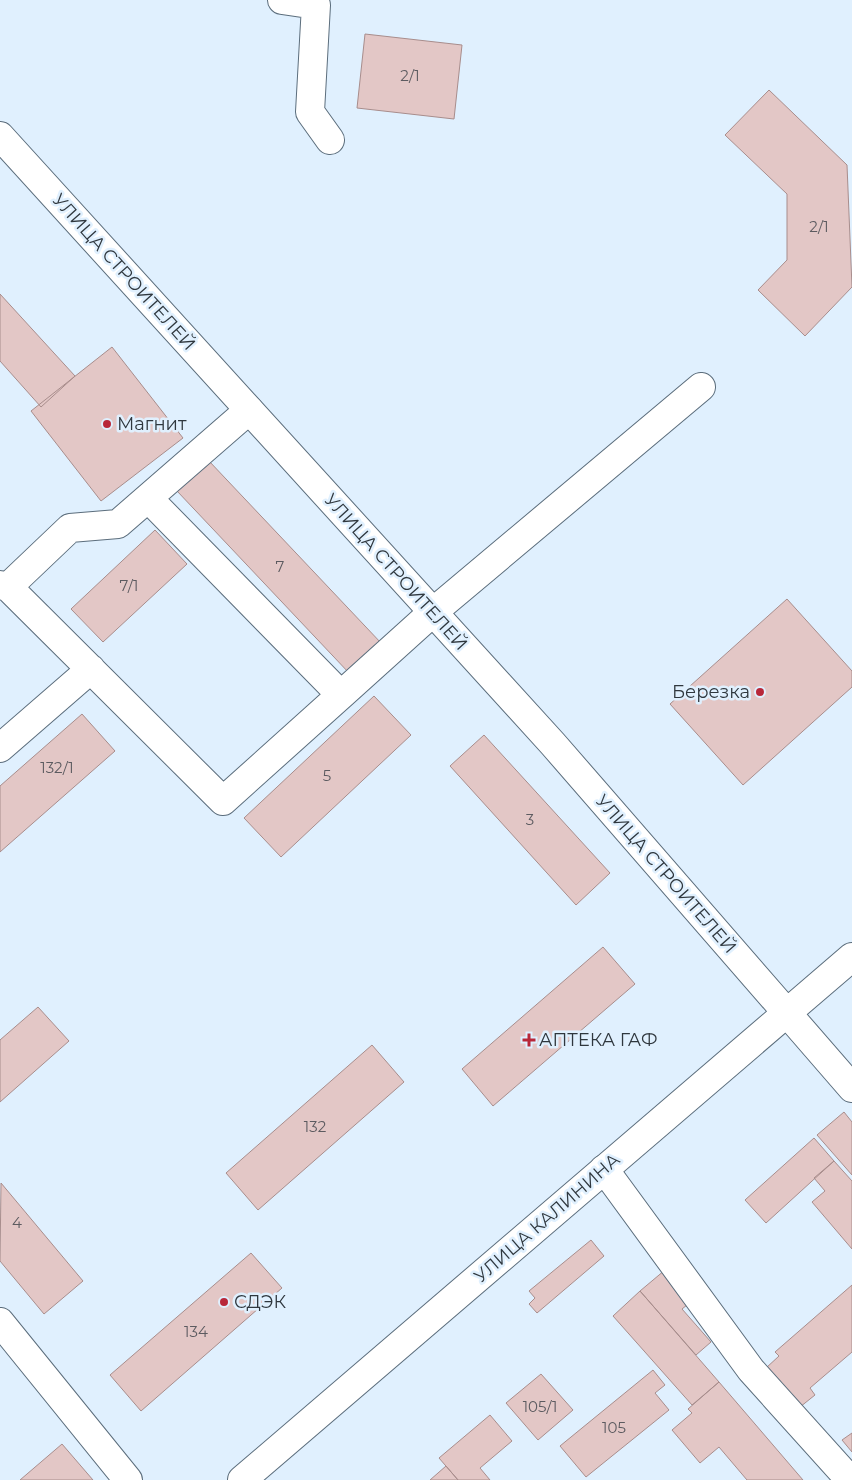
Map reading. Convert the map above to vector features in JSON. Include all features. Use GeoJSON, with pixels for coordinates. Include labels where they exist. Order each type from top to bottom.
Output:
{"type":"FeatureCollection","features":[{"type":"Feature","properties":{"kind":"main road"},"geometry":{"type":"LineString","coordinates":[[282,0],[316,5],[310,112],[330,140]]}},
{"type":"Feature","properties":{"kind":"main road","name":"УЛИЦА СТРОИТЕЛЕЙ"},"geometry":{"type":"LineString","coordinates":[[0,136],[553,744],[852,1088]]}},
{"type":"Feature","properties":{"kind":"main road"},"geometry":{"type":"LineString","coordinates":[[249,410],[118,524],[70,528],[4,586],[91,669],[223,802],[433,612],[701,387]]}},
{"type":"Feature","properties":{"kind":"main road"},"geometry":{"type":"LineString","coordinates":[[148,498],[341,695]]}},
{"type":"Feature","properties":{"kind":"main road"},"geometry":{"type":"LineString","coordinates":[[0,748],[91,669]]}},
{"type":"Feature","properties":{"kind":"main road","name":"УЛИЦА КАЛИНИНА"},"geometry":{"type":"LineString","coordinates":[[254,1476],[604,1169],[852,957]]}},
{"type":"Feature","properties":{"kind":"main road"},"geometry":{"type":"LineString","coordinates":[[604,1169],[751,1370],[850,1480]]}},
{"type":"Feature","properties":{"kind":"main road"},"geometry":{"type":"LineString","coordinates":[[0,1322],[128,1480]]}},
{"type":"Feature","properties":{"kind":"building"},"geometry":{"type":"Polygon","coordinates":[[[365,34],[462,45],[454,119],[357,108],[365,34]]]}},
{"type":"Feature","properties":{"kind":"building"},"geometry":{"type":"Polygon","coordinates":[[[769,90],[847,165],[852,287],[805,336],[758,290],[787,260],[787,194],[725,135],[769,90]]]}},
{"type":"Feature","properties":{"kind":"building"},"geometry":{"type":"Polygon","coordinates":[[[0,294],[75,376],[41,407],[0,361],[0,294]]]}},
{"type":"Feature","properties":{"kind":"building","name":"Магнит"},"geometry":{"type":"Polygon","coordinates":[[[112,347],[183,438],[101,501],[31,411],[112,347]]]}},
{"type":"Feature","properties":{"kind":"building"},"geometry":{"type":"Polygon","coordinates":[[[209,461],[382,644],[350,674],[177,491],[209,461]]]}},
{"type":"Feature","properties":{"kind":"building"},"geometry":{"type":"Polygon","coordinates":[[[155,530],[187,564],[103,642],[71,609],[155,530]]]}},
{"type":"Feature","properties":{"kind":"building"},"geometry":{"type":"Polygon","coordinates":[[[787,599],[852,671],[852,687],[743,785],[670,704],[787,599]]]}},
{"type":"Feature","properties":{"kind":"building"},"geometry":{"type":"Polygon","coordinates":[[[374,696],[411,735],[281,857],[244,818],[374,696]]]}},
{"type":"Feature","properties":{"kind":"building"},"geometry":{"type":"Polygon","coordinates":[[[82,714],[115,751],[0,852],[0,786],[82,714]]]}},
{"type":"Feature","properties":{"kind":"building"},"geometry":{"type":"Polygon","coordinates":[[[484,735],[610,873],[576,905],[450,766],[484,735]]]}},
{"type":"Feature","properties":{"kind":"building"},"geometry":{"type":"Polygon","coordinates":[[[603,947],[635,984],[493,1106],[462,1069],[603,947]]]}},
{"type":"Feature","properties":{"kind":"building"},"geometry":{"type":"Polygon","coordinates":[[[38,1007],[69,1041],[0,1102],[0,1040],[38,1007]]]}},
{"type":"Feature","properties":{"kind":"building"},"geometry":{"type":"Polygon","coordinates":[[[372,1045],[404,1082],[258,1210],[226,1173],[372,1045]]]}},
{"type":"Feature","properties":{"kind":"building"},"geometry":{"type":"Polygon","coordinates":[[[844,1112],[852,1122],[852,1175],[817,1135],[844,1112]]]}},
{"type":"Feature","properties":{"kind":"building"},"geometry":{"type":"Polygon","coordinates":[[[814,1138],[834,1161],[766,1223],[745,1200],[814,1138]]]}},
{"type":"Feature","properties":{"kind":"building"},"geometry":{"type":"Polygon","coordinates":[[[834,1161],[852,1181],[852,1249],[812,1202],[825,1191],[814,1178],[834,1161]]]}},
{"type":"Feature","properties":{"kind":"building"},"geometry":{"type":"Polygon","coordinates":[[[1,1183],[83,1281],[44,1314],[0,1261],[1,1183]]]}},
{"type":"Feature","properties":{"kind":"building"},"geometry":{"type":"Polygon","coordinates":[[[591,1240],[604,1256],[537,1313],[529,1304],[535,1298],[529,1291],[591,1240]]]}},
{"type":"Feature","properties":{"kind":"building"},"geometry":{"type":"Polygon","coordinates":[[[251,1253],[282,1288],[141,1411],[110,1375],[251,1253]]]}},
{"type":"Feature","properties":{"kind":"building"},"geometry":{"type":"Polygon","coordinates":[[[665,1270],[692,1301],[682,1309],[711,1342],[696,1355],[640,1291],[665,1270]]]}},
{"type":"Feature","properties":{"kind":"building"},"geometry":{"type":"Polygon","coordinates":[[[852,1285],[852,1352],[810,1388],[815,1395],[800,1407],[766,1368],[779,1356],[775,1352],[852,1285]]]}},
{"type":"Feature","properties":{"kind":"building"},"geometry":{"type":"Polygon","coordinates":[[[640,1291],[719,1382],[692,1405],[613,1316],[640,1291]]]}},
{"type":"Feature","properties":{"kind":"building"},"geometry":{"type":"Polygon","coordinates":[[[653,1370],[665,1385],[655,1393],[669,1410],[586,1477],[560,1446],[653,1370]]]}},
{"type":"Feature","properties":{"kind":"building"},"geometry":{"type":"Polygon","coordinates":[[[541,1374],[573,1410],[538,1440],[506,1403],[541,1374]]]}},
{"type":"Feature","properties":{"kind":"building"},"geometry":{"type":"Polygon","coordinates":[[[719,1382],[803,1480],[747,1480],[719,1447],[700,1463],[672,1430],[692,1413],[688,1409],[719,1382]]]}},
{"type":"Feature","properties":{"kind":"building"},"geometry":{"type":"Polygon","coordinates":[[[490,1415],[512,1441],[480,1468],[490,1480],[458,1480],[439,1458],[490,1415]]]}},
{"type":"Feature","properties":{"kind":"building"},"geometry":{"type":"Polygon","coordinates":[[[852,1433],[852,1452],[842,1440],[852,1433]]]}},
{"type":"Feature","properties":{"kind":"building"},"geometry":{"type":"Polygon","coordinates":[[[62,1444],[93,1480],[20,1480],[62,1444]]]}},
{"type":"Feature","properties":{"kind":"building"},"geometry":{"type":"Polygon","coordinates":[[[446,1466],[458,1480],[430,1480],[446,1466]]]}},
{"type":"Feature","properties":{"kind":"place","name":"Магнит"},"geometry":{"type":"Point","coordinates":[107,424]}},
{"type":"Feature","properties":{"kind":"place","name":"Березка"},"geometry":{"type":"Point","coordinates":[760,692]}},
{"type":"Feature","properties":{"kind":"place","name":"АПТЕКА ГАФ"},"geometry":{"type":"Point","coordinates":[529,1040]}},
{"type":"Feature","properties":{"kind":"place","name":"СДЭК"},"geometry":{"type":"Point","coordinates":[224,1302]}}]}
